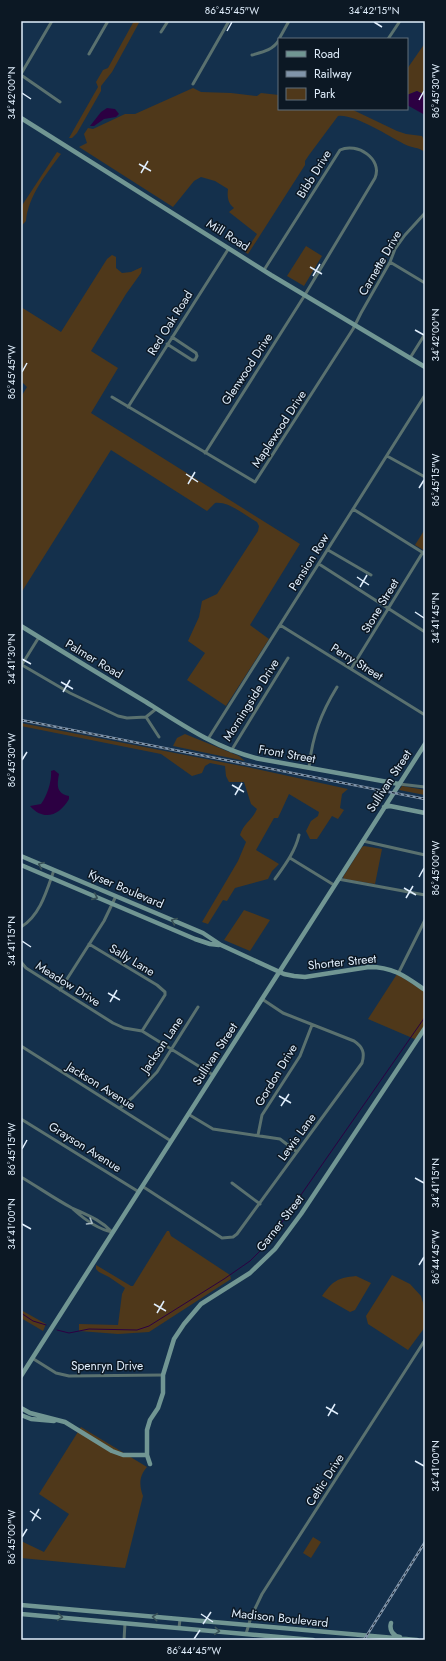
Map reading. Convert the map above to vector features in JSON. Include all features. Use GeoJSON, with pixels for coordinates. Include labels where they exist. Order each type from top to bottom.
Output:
{"type":"FeatureCollection","features":[{"type":"Feature","properties":{"kind":"street"},"geometry":{"type":"LineString","coordinates":[[52,21],[21,75],[60,102]]}},
{"type":"Feature","properties":{"kind":"street"},"geometry":{"type":"LineString","coordinates":[[89,54],[108,21]]}},
{"type":"Feature","properties":{"kind":"street"},"geometry":{"type":"LineString","coordinates":[[161,32],[168,21]]}},
{"type":"Feature","properties":{"kind":"street"},"geometry":{"type":"LineString","coordinates":[[193,84],[229,21]]}},
{"type":"Feature","properties":{"kind":"street"},"geometry":{"type":"LineString","coordinates":[[280,38],[289,21]]}},
{"type":"Feature","properties":{"kind":"street"},"geometry":{"type":"LineString","coordinates":[[389,38],[400,21]]}},
{"type":"Feature","properties":{"kind":"street"},"geometry":{"type":"LineString","coordinates":[[252,55],[272,48],[278,40]]}},
{"type":"Feature","properties":{"kind":"street","name":"Mill Road"},"geometry":{"type":"LineString","coordinates":[[21,118],[264,270],[425,367]]}},
{"type":"Feature","properties":{"kind":"street","name":"Bibb Drive"},"geometry":{"type":"LineString","coordinates":[[264,270],[340,150],[345,148],[357,149],[372,158],[377,166],[378,172],[305,295]]}},
{"type":"Feature","properties":{"kind":"street","name":"Carnette Drive"},"geometry":{"type":"LineString","coordinates":[[355,325],[390,262],[395,249],[404,235],[425,213]]}},
{"type":"Feature","properties":{"kind":"street","name":"Red Oak Road"},"geometry":{"type":"LineString","coordinates":[[128,407],[229,248]]}},
{"type":"Feature","properties":{"kind":"street"},"geometry":{"type":"LineString","coordinates":[[390,262],[425,283]]}},
{"type":"Feature","properties":{"kind":"street","name":"Glenwood Drive"},"geometry":{"type":"LineString","coordinates":[[204,453],[305,295]]}},
{"type":"Feature","properties":{"kind":"street","name":"Maplewood Drive"},"geometry":{"type":"LineString","coordinates":[[112,397],[255,482],[355,325]]}},
{"type":"Feature","properties":{"kind":"street"},"geometry":{"type":"LineString","coordinates":[[410,358],[425,334]]}},
{"type":"Feature","properties":{"kind":"street"},"geometry":{"type":"LineString","coordinates":[[167,344],[192,360],[195,360],[197,356],[196,353],[172,337]]}},
{"type":"Feature","properties":{"kind":"street","name":"Pension Row"},"geometry":{"type":"LineString","coordinates":[[208,739],[425,396]]}},
{"type":"Feature","properties":{"kind":"street"},"geometry":{"type":"LineString","coordinates":[[387,456],[425,478]]}},
{"type":"Feature","properties":{"kind":"street"},"geometry":{"type":"LineString","coordinates":[[353,509],[424,553]]}},
{"type":"Feature","properties":{"kind":"street"},"geometry":{"type":"LineString","coordinates":[[328,550],[371,575]]}},
{"type":"Feature","properties":{"kind":"street","name":"Stone Street"},"geometry":{"type":"LineString","coordinates":[[351,669],[424,553]]}},
{"type":"Feature","properties":{"kind":"street"},"geometry":{"type":"LineString","coordinates":[[319,564],[425,632]]}},
{"type":"Feature","properties":{"kind":"street","name":"Perry Street"},"geometry":{"type":"LineString","coordinates":[[280,625],[425,715]]}},
{"type":"Feature","properties":{"kind":"street","name":"Palmer Road"},"geometry":{"type":"LineString","coordinates":[[21,626],[156,709]]}},
{"type":"Feature","properties":{"kind":"street"},"geometry":{"type":"LineString","coordinates":[[39,637],[21,666],[70,694],[118,716],[127,718],[146,717],[156,709]]}},
{"type":"Feature","properties":{"kind":"street","name":"Morningside Drive"},"geometry":{"type":"LineString","coordinates":[[230,751],[288,658]]}},
{"type":"Feature","properties":{"kind":"street"},"geometry":{"type":"LineString","coordinates":[[309,768],[310,757],[321,716],[337,687]]}},
{"type":"Feature","properties":{"kind":"street","name":"Front Street"},"geometry":{"type":"LineString","coordinates":[[156,709],[230,751],[260,759],[399,784],[403,783],[425,787]]}},
{"type":"Feature","properties":{"kind":"street"},"geometry":{"type":"LineString","coordinates":[[146,717],[159,738]]}},
{"type":"Feature","properties":{"kind":"street","name":"Sullivan Street"},"geometry":{"type":"LineString","coordinates":[[21,1376],[425,744]]}},
{"type":"Feature","properties":{"kind":"street"},"geometry":{"type":"LineString","coordinates":[[391,797],[393,803],[398,807]]}},
{"type":"Feature","properties":{"kind":"street"},"geometry":{"type":"LineString","coordinates":[[384,807],[398,807],[425,813]]}},
{"type":"Feature","properties":{"kind":"street"},"geometry":{"type":"LineString","coordinates":[[275,879],[290,858],[297,845],[299,836]]}},
{"type":"Feature","properties":{"kind":"street"},"geometry":{"type":"LineString","coordinates":[[363,841],[425,854]]}},
{"type":"Feature","properties":{"kind":"street","name":"Kyser Boulevard"},"geometry":{"type":"LineString","coordinates":[[21,856],[193,929],[213,939],[221,945],[279,971]]}},
{"type":"Feature","properties":{"kind":"street"},"geometry":{"type":"LineString","coordinates":[[290,858],[334,885]]}},
{"type":"Feature","properties":{"kind":"street","name":"Kyser Boulevard"},"geometry":{"type":"LineString","coordinates":[[21,865],[190,936],[210,944],[221,945]]}},
{"type":"Feature","properties":{"kind":"street"},"geometry":{"type":"LineString","coordinates":[[21,927],[32,919],[38,909],[54,870]]}},
{"type":"Feature","properties":{"kind":"street"},"geometry":{"type":"LineString","coordinates":[[338,879],[425,895]]}},
{"type":"Feature","properties":{"kind":"street"},"geometry":{"type":"LineString","coordinates":[[76,888],[79,881]]}},
{"type":"Feature","properties":{"kind":"street"},"geometry":{"type":"LineString","coordinates":[[60,990],[104,921],[116,896]]}},
{"type":"Feature","properties":{"kind":"street"},"geometry":{"type":"LineString","coordinates":[[399,972],[425,920]]}},
{"type":"Feature","properties":{"kind":"street"},"geometry":{"type":"LineString","coordinates":[[190,936],[193,929]]}},
{"type":"Feature","properties":{"kind":"street","name":"Sally Lane"},"geometry":{"type":"LineString","coordinates":[[90,944],[166,992],[142,1031]]}},
{"type":"Feature","properties":{"kind":"street","name":"Meadow Drive"},"geometry":{"type":"LineString","coordinates":[[21,962],[26,968],[114,1023],[124,1028],[142,1031],[213,1075]]}},
{"type":"Feature","properties":{"kind":"street","name":"Shorter Street"},"geometry":{"type":"LineString","coordinates":[[279,971],[289,975],[305,977],[369,967],[386,968],[399,972],[425,990]]}},
{"type":"Feature","properties":{"kind":"street","name":"Lewis Lane"},"geometry":{"type":"LineString","coordinates":[[142,1186],[222,1238],[233,1237],[260,1204],[362,1063],[364,1056],[360,1045],[354,1041],[283,1013],[262,999]]}},
{"type":"Feature","properties":{"kind":"street","name":"Jackson Lane"},"geometry":{"type":"LineString","coordinates":[[120,1108],[157,1072],[198,1007]]}},
{"type":"Feature","properties":{"kind":"street","name":"Gordon Drive"},"geometry":{"type":"LineString","coordinates":[[258,1135],[262,1115],[300,1056],[312,1025]]}},
{"type":"Feature","properties":{"kind":"street","name":"Garner Street"},"geometry":{"type":"LineString","coordinates":[[150,1464],[147,1455],[147,1430],[150,1420],[158,1408],[163,1393],[163,1375],[174,1339],[184,1324],[202,1304],[250,1273],[275,1249],[301,1214],[425,1028]]}},
{"type":"Feature","properties":{"kind":"street","name":"Jackson Avenue"},"geometry":{"type":"LineString","coordinates":[[21,1046],[171,1141]]}},
{"type":"Feature","properties":{"kind":"street"},"geometry":{"type":"LineString","coordinates":[[188,1114],[213,1129],[280,1139],[297,1152]]}},
{"type":"Feature","properties":{"kind":"street","name":"Grayson Avenue"},"geometry":{"type":"LineString","coordinates":[[21,1119],[139,1192]]}},
{"type":"Feature","properties":{"kind":"street"},"geometry":{"type":"LineString","coordinates":[[21,1177],[72,1208],[82,1217],[103,1230],[112,1232]]}},
{"type":"Feature","properties":{"kind":"street"},"geometry":{"type":"LineString","coordinates":[[232,1183],[260,1204]]}},
{"type":"Feature","properties":{"kind":"street","name":"Celtic Drive"},"geometry":{"type":"LineString","coordinates":[[246,1634],[248,1624],[262,1594],[425,1340]]}},
{"type":"Feature","properties":{"kind":"street","name":"Spenryn Drive"},"geometry":{"type":"LineString","coordinates":[[32,1358],[56,1373],[69,1376],[163,1375]]}},
{"type":"Feature","properties":{"kind":"street"},"geometry":{"type":"LineString","coordinates":[[21,1408],[30,1413],[59,1420],[72,1426],[112,1451],[123,1455],[147,1455]]}},
{"type":"Feature","properties":{"kind":"street"},"geometry":{"type":"LineString","coordinates":[[21,1415],[31,1419],[59,1420]]}},
{"type":"Feature","properties":{"kind":"street","name":"Madison Boulevard"},"geometry":{"type":"LineString","coordinates":[[21,1605],[248,1624],[380,1639],[417,1640]]}},
{"type":"Feature","properties":{"kind":"street","name":"Madison Boulevard"},"geometry":{"type":"LineString","coordinates":[[21,1614],[313,1640]]}},
{"type":"Feature","properties":{"kind":"street"},"geometry":{"type":"LineString","coordinates":[[179,1628],[180,1619]]}},
{"type":"Feature","properties":{"kind":"street"},"geometry":{"type":"LineString","coordinates":[[124,1640],[125,1623]]}},
{"type":"Feature","properties":{"kind":"street"},"geometry":{"type":"LineString","coordinates":[[391,1623],[390,1629],[395,1636],[424,1640]]}},
{"type":"Feature","properties":{"kind":"green space"},"geometry":{"type":"Polygon","coordinates":[[[134,21],[140,21],[112,72],[101,86],[101,91],[77,133],[72,138],[69,138],[98,87],[96,82],[103,70],[108,68],[134,21]]]}},
{"type":"Feature","properties":{"kind":"green space"},"geometry":{"type":"Polygon","coordinates":[[[425,43],[425,95],[417,91],[408,95],[408,68],[425,43]]]}},
{"type":"Feature","properties":{"kind":"green space"},"geometry":{"type":"Polygon","coordinates":[[[193,88],[201,92],[257,96],[261,93],[278,95],[278,110],[353,110],[397,131],[422,136],[425,142],[425,152],[407,145],[353,118],[338,116],[305,161],[305,165],[248,254],[245,252],[257,234],[229,212],[234,208],[228,200],[228,189],[215,181],[201,177],[194,181],[173,207],[79,147],[87,143],[84,134],[88,128],[93,129],[125,114],[135,114],[193,88]]]}},
{"type":"Feature","properties":{"kind":"green space"},"geometry":{"type":"Polygon","coordinates":[[[57,152],[61,154],[34,194],[30,203],[26,221],[21,226],[21,207],[57,152]]]}},
{"type":"Feature","properties":{"kind":"green space"},"geometry":{"type":"Polygon","coordinates":[[[306,246],[322,256],[304,286],[287,276],[306,246]]]}},
{"type":"Feature","properties":{"kind":"green space"},"geometry":{"type":"Polygon","coordinates":[[[112,255],[116,257],[116,268],[122,273],[131,272],[142,267],[141,273],[126,294],[91,351],[118,368],[91,413],[300,544],[250,625],[269,639],[226,706],[187,680],[205,653],[188,641],[199,617],[202,601],[217,594],[258,531],[259,526],[257,522],[231,506],[215,503],[207,511],[111,450],[21,593],[21,397],[27,387],[21,381],[21,307],[61,332],[107,259],[112,255]]]}},
{"type":"Feature","properties":{"kind":"green space"},"geometry":{"type":"Polygon","coordinates":[[[425,529],[425,551],[415,545],[425,529]]]}},
{"type":"Feature","properties":{"kind":"green space"},"geometry":{"type":"Polygon","coordinates":[[[21,723],[247,767],[348,789],[342,794],[340,808],[344,810],[338,819],[332,816],[317,839],[310,839],[306,831],[311,821],[318,816],[319,812],[289,794],[278,818],[274,818],[256,850],[279,864],[272,871],[268,879],[235,888],[227,901],[223,900],[208,924],[202,922],[238,861],[246,842],[240,835],[241,831],[257,809],[251,804],[244,782],[229,782],[226,776],[225,766],[210,763],[205,766],[202,773],[192,776],[161,754],[21,726],[21,723]]]}},
{"type":"Feature","properties":{"kind":"green space"},"geometry":{"type":"Polygon","coordinates":[[[185,734],[239,756],[245,761],[173,746],[177,738],[185,734]]]}},
{"type":"Feature","properties":{"kind":"green space"},"geometry":{"type":"Polygon","coordinates":[[[402,786],[425,790],[425,795],[399,790],[402,786]]]}},
{"type":"Feature","properties":{"kind":"green space"},"geometry":{"type":"Polygon","coordinates":[[[364,846],[382,849],[375,884],[344,879],[343,877],[364,846]]]}},
{"type":"Feature","properties":{"kind":"green space"},"geometry":{"type":"Polygon","coordinates":[[[244,910],[270,920],[250,951],[224,940],[244,910]]]}},
{"type":"Feature","properties":{"kind":"green space"},"geometry":{"type":"Polygon","coordinates":[[[397,974],[425,992],[425,1028],[417,1040],[368,1019],[397,974]]]}},
{"type":"Feature","properties":{"kind":"green space"},"geometry":{"type":"Polygon","coordinates":[[[167,1231],[169,1231],[171,1236],[230,1275],[231,1279],[149,1332],[118,1334],[79,1331],[79,1324],[118,1325],[122,1294],[125,1288],[99,1272],[96,1269],[96,1265],[133,1286],[167,1231]]]}},
{"type":"Feature","properties":{"kind":"green space"},"geometry":{"type":"Polygon","coordinates":[[[392,1275],[410,1284],[421,1296],[425,1309],[425,1327],[408,1350],[368,1324],[366,1316],[392,1275]]]}},
{"type":"Feature","properties":{"kind":"green space"},"geometry":{"type":"Polygon","coordinates":[[[356,1276],[371,1283],[355,1310],[350,1312],[322,1296],[336,1281],[356,1276]]]}},
{"type":"Feature","properties":{"kind":"green space"},"geometry":{"type":"Polygon","coordinates":[[[21,1310],[46,1324],[43,1331],[21,1318],[21,1310]]]}},
{"type":"Feature","properties":{"kind":"green space"},"geometry":{"type":"Polygon","coordinates":[[[81,1427],[147,1467],[141,1477],[140,1484],[143,1496],[125,1568],[21,1558],[21,1541],[44,1552],[69,1514],[39,1494],[81,1427]]]}},
{"type":"Feature","properties":{"kind":"green space"},"geometry":{"type":"Polygon","coordinates":[[[313,1537],[321,1542],[311,1558],[303,1553],[313,1537]]]}},
{"type":"Feature","properties":{"kind":"shaded area"},"geometry":{"type":"Polygon","coordinates":[[[417,91],[425,95],[425,115],[408,106],[408,95],[417,91]]]}},
{"type":"Feature","properties":{"kind":"shaded area"},"geometry":{"type":"Polygon","coordinates":[[[107,108],[115,109],[119,114],[116,117],[104,119],[94,126],[90,126],[101,112],[107,108]]]}},
{"type":"Feature","properties":{"kind":"shaded area"},"geometry":{"type":"Polygon","coordinates":[[[54,770],[59,774],[58,788],[62,793],[69,796],[69,799],[61,809],[56,812],[46,815],[41,814],[30,806],[41,804],[49,788],[51,771],[54,770]]]}},
{"type":"Feature","properties":{"kind":"waterway"},"geometry":{"type":"LineString","coordinates":[[57,1330],[69,1333],[89,1329],[137,1330],[149,1326],[250,1261],[266,1245],[425,1017]]}},
{"type":"Feature","properties":{"kind":"waterway"},"geometry":{"type":"LineString","coordinates":[[21,1313],[33,1321],[46,1325]]}},
{"type":"Feature","properties":{"kind":"railway"},"geometry":{"type":"LineString","coordinates":[[21,720],[425,799]]}},
{"type":"Feature","properties":{"kind":"railway"},"geometry":{"type":"LineString","coordinates":[[364,1640],[425,1542]]}}]}
